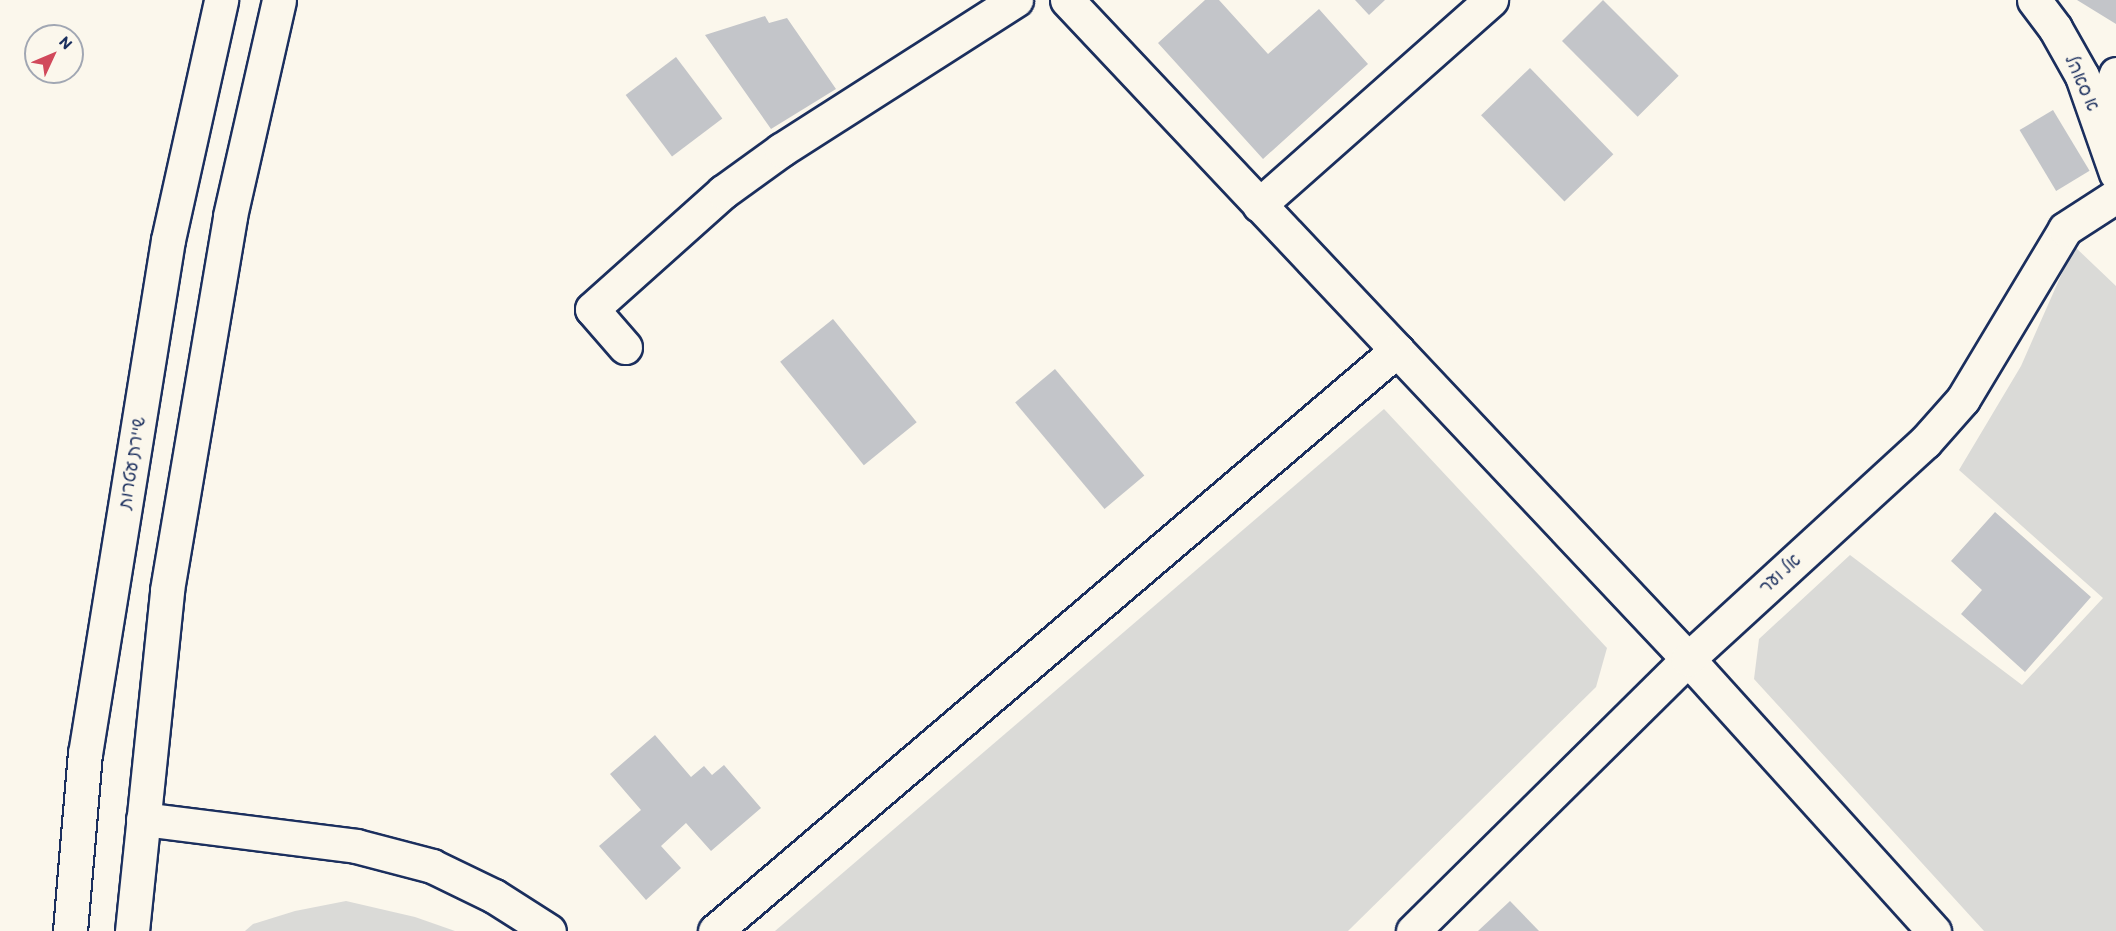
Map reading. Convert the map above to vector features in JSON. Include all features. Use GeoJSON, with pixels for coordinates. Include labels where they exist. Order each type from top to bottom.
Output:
{"type":"FeatureCollection","features":[{"type":"Feature","properties":{"kind":"street","name":"שיירת עטרות"},"geometry":{"type":"LineString","coordinates":[[70,931],[85,754],[168,240],[221,0]]}},
{"type":"Feature","properties":{"kind":"street"},"geometry":{"type":"LineString","coordinates":[[132,931],[167,590],[230,216],[279,0]]}},
{"type":"Feature","properties":{"kind":"street"},"geometry":{"type":"LineString","coordinates":[[625,347],[592,309],[723,192],[781,150],[1016,0]]}},
{"type":"Feature","properties":{"kind":"street"},"geometry":{"type":"LineString","coordinates":[[1067,0],[1688,659],[1934,931]]}},
{"type":"Feature","properties":{"kind":"street"},"geometry":{"type":"LineString","coordinates":[[1259,205],[1491,0]]}},
{"type":"Feature","properties":{"kind":"street","name":"א סאהל"},"geometry":{"type":"LineString","coordinates":[[2034,0],[2055,28],[2082,76],[2099,119],[2116,173]]}},
{"type":"Feature","properties":{"kind":"street"},"geometry":{"type":"LineString","coordinates":[[2099,119],[2116,74]]}},
{"type":"Feature","properties":{"kind":"street","name":"אל וער"},"geometry":{"type":"LineString","coordinates":[[1413,931],[1688,659],[1925,442],[1963,399],[2065,229],[2116,196]]}},
{"type":"Feature","properties":{"kind":"street"},"geometry":{"type":"LineString","coordinates":[[714,931],[1397,350]]}},
{"type":"Feature","properties":{"kind":"street"},"geometry":{"type":"LineString","coordinates":[[143,819],[356,846],[432,866],[494,896],[549,931]]}},
{"type":"Feature","properties":{"kind":"shaded area"},"geometry":{"type":"Polygon","coordinates":[[[2074,246],[2116,286],[2116,931],[1984,931],[1754,679],[1759,639],[1850,555],[2022,685],[2103,598],[1959,470],[2021,366],[2074,246]]]}},
{"type":"Feature","properties":{"kind":"shaded area"},"geometry":{"type":"Polygon","coordinates":[[[1384,409],[1607,648],[1596,687],[1348,931],[775,931],[1384,409]]]}},
{"type":"Feature","properties":{"kind":"shaded area"},"geometry":{"type":"Polygon","coordinates":[[[346,901],[415,917],[455,931],[245,931],[253,924],[295,911],[346,901]]]}},
{"type":"Feature","properties":{"kind":"building"},"geometry":{"type":"Polygon","coordinates":[[[1205,0],[1219,0],[1268,54],[1319,9],[1368,64],[1263,159],[1158,43],[1205,0]]]}},
{"type":"Feature","properties":{"kind":"building"},"geometry":{"type":"Polygon","coordinates":[[[1355,0],[1385,0],[1369,15],[1355,0]]]}},
{"type":"Feature","properties":{"kind":"building"},"geometry":{"type":"Polygon","coordinates":[[[1603,0],[1679,76],[1638,117],[1562,41],[1603,0]]]}},
{"type":"Feature","properties":{"kind":"building"},"geometry":{"type":"Polygon","coordinates":[[[2077,0],[2116,0],[2116,24],[2077,0]]]}},
{"type":"Feature","properties":{"kind":"building"},"geometry":{"type":"Polygon","coordinates":[[[765,16],[769,23],[787,18],[836,89],[771,129],[705,35],[765,16]]]}},
{"type":"Feature","properties":{"kind":"building"},"geometry":{"type":"Polygon","coordinates":[[[676,57],[722,118],[672,156],[626,95],[676,57]]]}},
{"type":"Feature","properties":{"kind":"building"},"geometry":{"type":"Polygon","coordinates":[[[1530,68],[1613,154],[1564,202],[1481,115],[1530,68]]]}},
{"type":"Feature","properties":{"kind":"building"},"geometry":{"type":"Polygon","coordinates":[[[2053,110],[2090,171],[2056,191],[2020,130],[2053,110]]]}},
{"type":"Feature","properties":{"kind":"building"},"geometry":{"type":"Polygon","coordinates":[[[833,319],[917,422],[864,465],[780,362],[833,319]]]}},
{"type":"Feature","properties":{"kind":"building"},"geometry":{"type":"Polygon","coordinates":[[[1055,369],[1144,475],[1105,509],[1015,402],[1055,369]]]}},
{"type":"Feature","properties":{"kind":"building"},"geometry":{"type":"Polygon","coordinates":[[[1995,512],[2091,597],[2025,672],[1961,614],[1982,590],[1951,561],[1995,512]]]}},
{"type":"Feature","properties":{"kind":"building"},"geometry":{"type":"Polygon","coordinates":[[[655,735],[691,777],[704,766],[712,775],[724,765],[761,808],[711,851],[686,823],[661,846],[681,868],[646,900],[599,846],[641,810],[610,774],[655,735]]]}},
{"type":"Feature","properties":{"kind":"building"},"geometry":{"type":"Polygon","coordinates":[[[1510,901],[1539,931],[1478,931],[1510,901]]]}}]}
